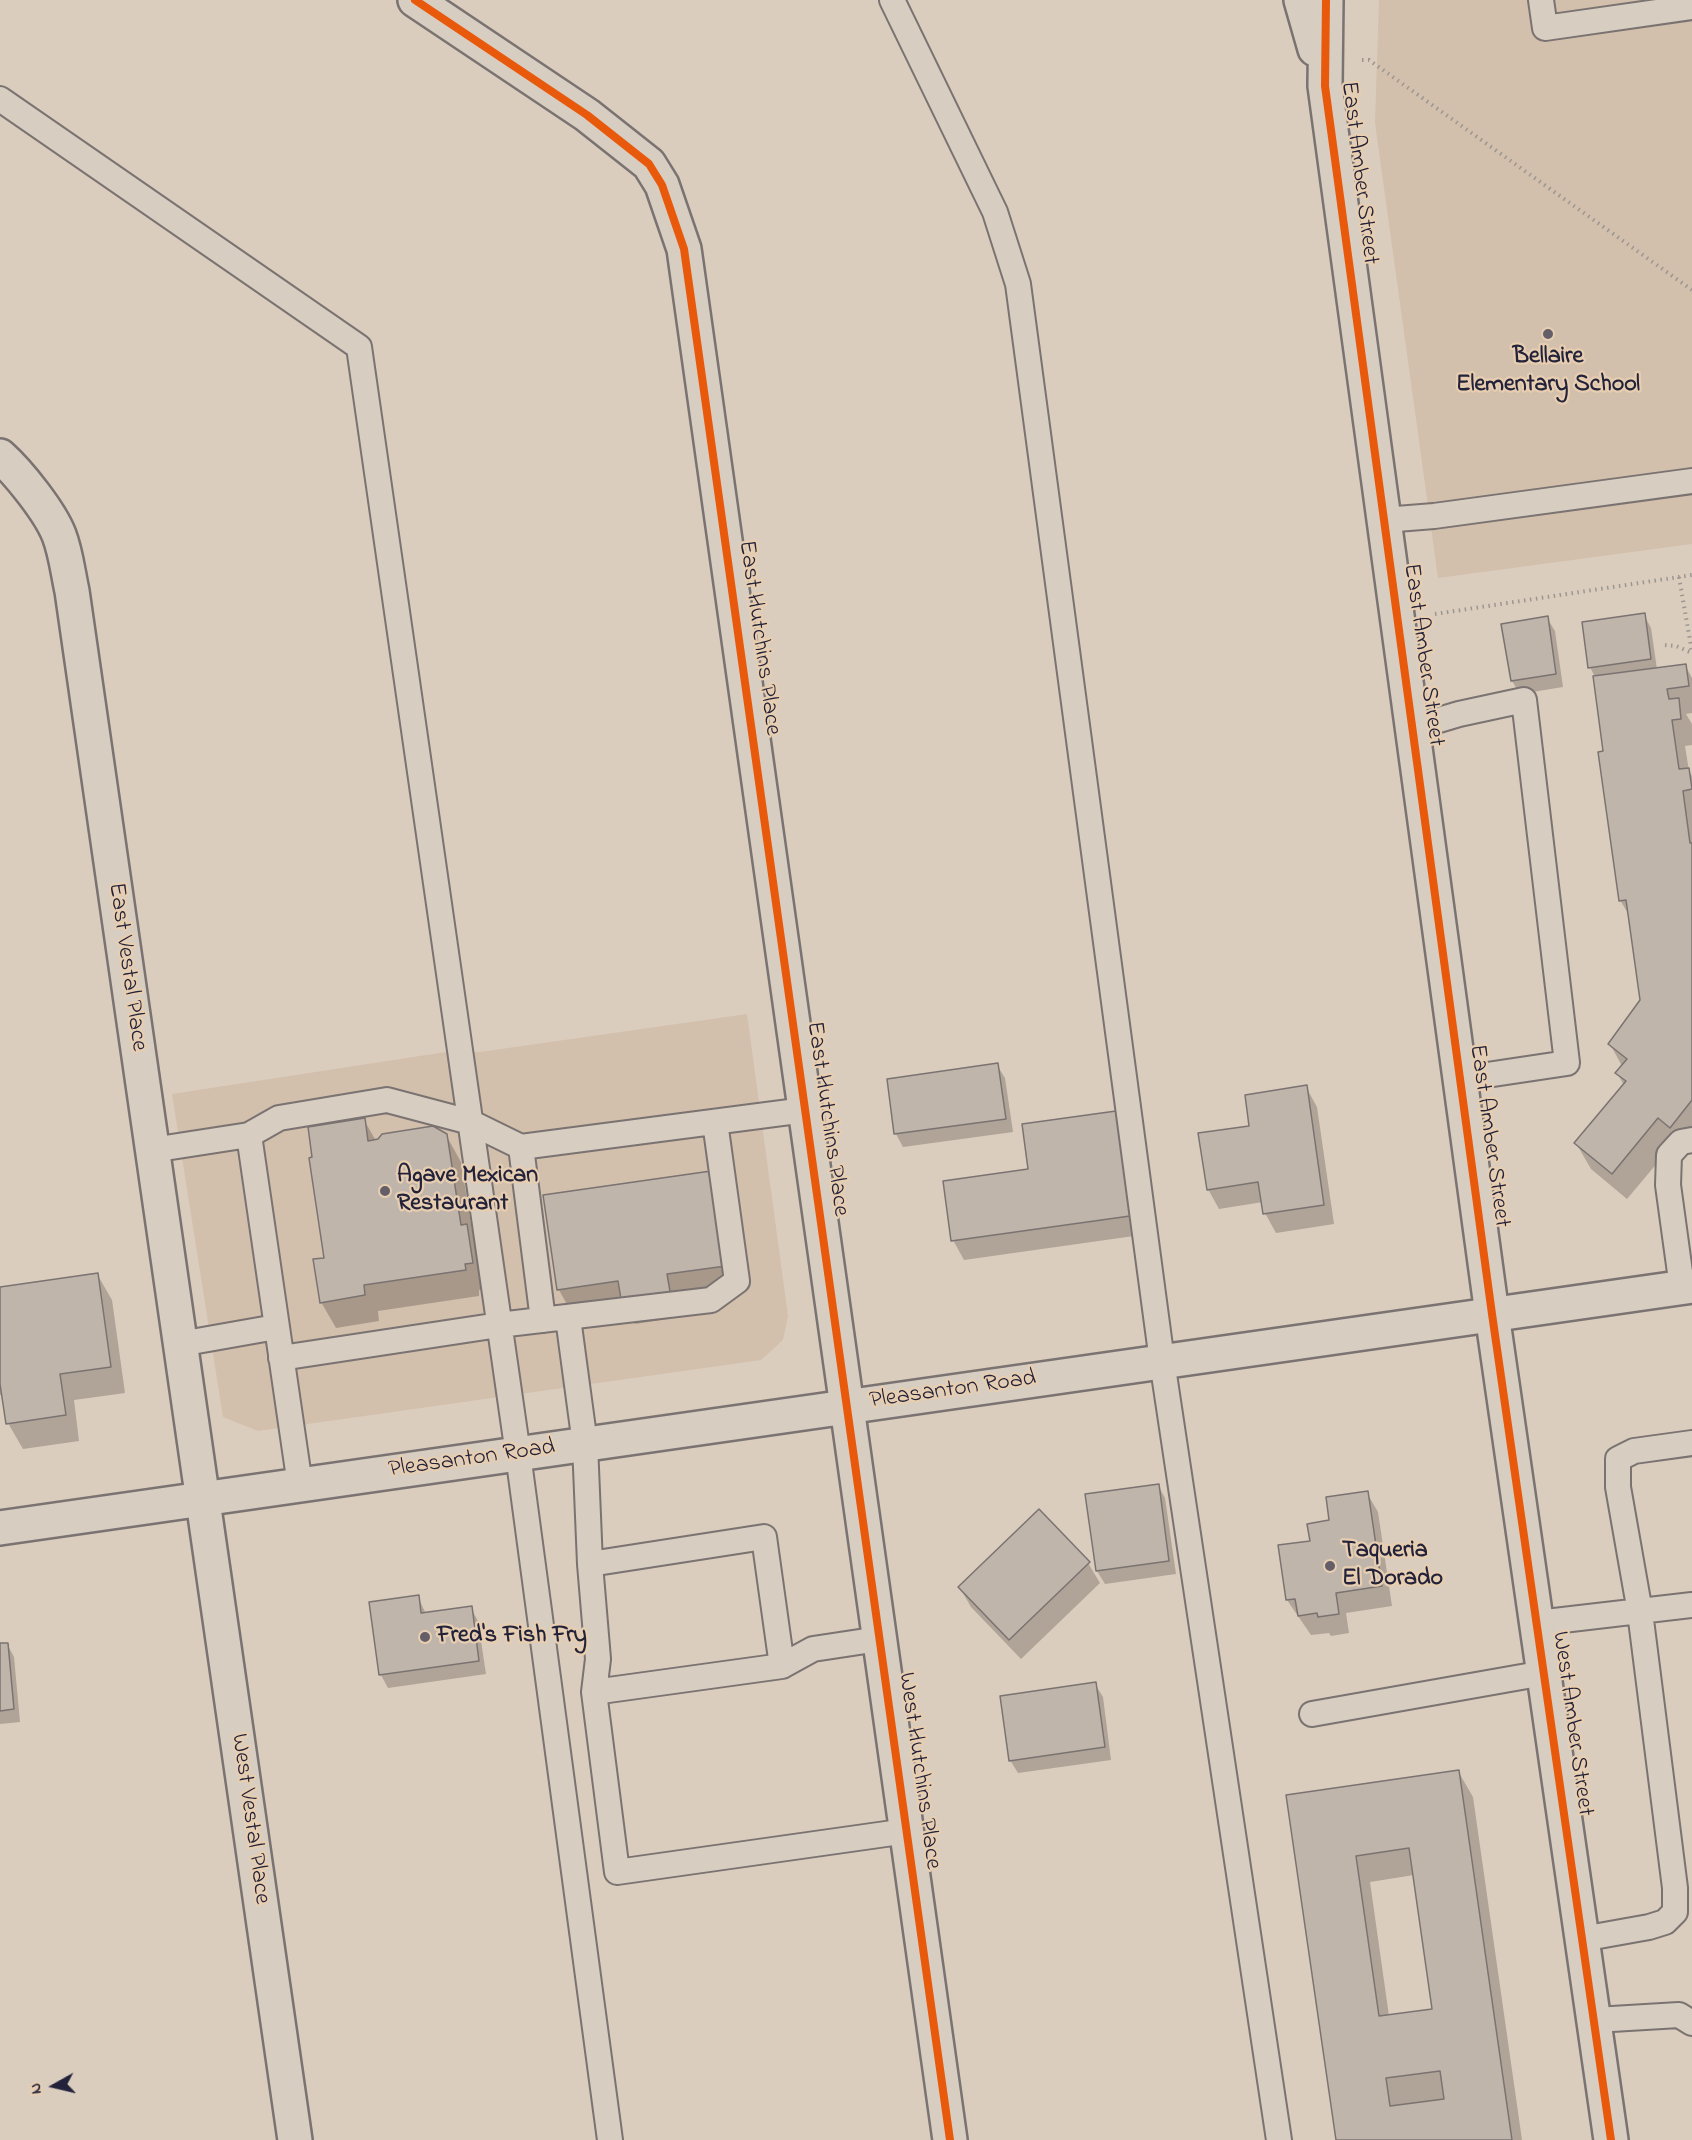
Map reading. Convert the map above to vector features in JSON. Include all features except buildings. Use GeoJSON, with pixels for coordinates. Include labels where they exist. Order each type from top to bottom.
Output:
{"type":"FeatureCollection","features":[{"type":"Feature","properties":{"kind":"street","name":"East Hutchins Place"},"geometry":{"type":"LineString","coordinates":[[415,0],[587,115],[649,164],[662,185],[684,249],[847,1407]]}},
{"type":"Feature","properties":{"kind":"street","name":"East Amber Street"},"geometry":{"type":"LineString","coordinates":[[1301,0],[1325,72]]}},
{"type":"Feature","properties":{"kind":"street","name":"East Amber Street"},"geometry":{"type":"LineString","coordinates":[[1326,0],[1325,72],[1492,1314]]}},
{"type":"Feature","properties":{"kind":"street","name":"East Vestal Place"},"geometry":{"type":"LineString","coordinates":[[0,456],[36,496],[59,535],[72,591],[202,1498]]}},
{"type":"Feature","properties":{"kind":"street","name":"Pleasanton Road"},"geometry":{"type":"LineString","coordinates":[[0,1528],[1687,1286]]}},
{"type":"Feature","properties":{"kind":"street","name":"West Amber Street"},"geometry":{"type":"LineString","coordinates":[[1492,1314],[1611,2140]]}},
{"type":"Feature","properties":{"kind":"street","name":"West Hutchins Place"},"geometry":{"type":"LineString","coordinates":[[847,1407],[950,2140]]}},
{"type":"Feature","properties":{"kind":"street","name":"West Vestal Place"},"geometry":{"type":"LineString","coordinates":[[202,1498],[295,2140]]}},
{"type":"Feature","properties":{"kind":"lane"},"geometry":{"type":"LineString","coordinates":[[892,0],[995,212],[1018,284],[1162,1361],[1279,2140]]}},
{"type":"Feature","properties":{"kind":"lane"},"geometry":{"type":"LineString","coordinates":[[1541,0],[1545,28],[1692,7]]}},
{"type":"Feature","properties":{"kind":"lane"},"geometry":{"type":"LineString","coordinates":[[0,99],[359,347],[518,1454],[610,2140]]}},
{"type":"Feature","properties":{"kind":"lane"},"geometry":{"type":"LineString","coordinates":[[1384,520],[1434,516],[1692,481]]}},
{"type":"Feature","properties":{"kind":"lane"},"geometry":{"type":"LineString","coordinates":[[1412,728],[1460,714],[1524,700],[1567,1063],[1460,1079]]}},
{"type":"Feature","properties":{"kind":"lane"},"geometry":{"type":"LineString","coordinates":[[152,1150],[249,1135],[279,1118],[387,1100],[470,1122],[521,1147],[805,1110]]}},
{"type":"Feature","properties":{"kind":"lane"},"geometry":{"type":"LineString","coordinates":[[281,1358],[499,1325],[711,1300],[737,1281],[715,1122]]}},
{"type":"Feature","properties":{"kind":"lane"},"geometry":{"type":"LineString","coordinates":[[249,1135],[300,1485]]}},
{"type":"Feature","properties":{"kind":"lane"},"geometry":{"type":"LineString","coordinates":[[1687,1286],[1668,1185],[1669,1155],[1681,1142],[1692,1140]]}},
{"type":"Feature","properties":{"kind":"lane"},"geometry":{"type":"LineString","coordinates":[[521,1147],[543,1320]]}},
{"type":"Feature","properties":{"kind":"lane"},"geometry":{"type":"LineString","coordinates":[[568,1318],[585,1444],[590,1564],[598,1659],[594,1692],[617,1872],[907,1831]]}},
{"type":"Feature","properties":{"kind":"lane"},"geometry":{"type":"LineString","coordinates":[[180,1344],[276,1327]]}},
{"type":"Feature","properties":{"kind":"lane"},"geometry":{"type":"LineString","coordinates":[[1582,1939],[1649,1927],[1665,1922],[1675,1912],[1674,1876],[1640,1612],[1618,1487],[1618,1459],[1634,1451],[1692,1443]]}},
{"type":"Feature","properties":{"kind":"lane"},"geometry":{"type":"LineString","coordinates":[[590,1564],[764,1537],[782,1666]]}},
{"type":"Feature","properties":{"kind":"lane"},"geometry":{"type":"LineString","coordinates":[[1537,1623],[1692,1605]]}},
{"type":"Feature","properties":{"kind":"lane"},"geometry":{"type":"LineString","coordinates":[[594,1692],[782,1666],[813,1648],[879,1639]]}},
{"type":"Feature","properties":{"kind":"lane"},"geometry":{"type":"LineString","coordinates":[[1312,1714],[1544,1672]]}},
{"type":"Feature","properties":{"kind":"lane"},"geometry":{"type":"LineString","coordinates":[[1594,2020],[1679,2015],[1692,2023]]}},
{"type":"Feature","properties":{"kind":"path"},"geometry":{"type":"LineString","coordinates":[[1325,72],[1369,60],[1692,290]]}},
{"type":"Feature","properties":{"kind":"path"},"geometry":{"type":"LineString","coordinates":[[1398,620],[1692,575]]}},
{"type":"Feature","properties":{"kind":"path"},"geometry":{"type":"LineString","coordinates":[[1665,645],[1692,652],[1680,577]]}},
{"type":"Feature","properties":{"kind":"shaded area","name":"Bellaire Elementary School"},"geometry":{"type":"Polygon","coordinates":[[[1379,0],[1692,0],[1692,544],[1438,578],[1375,123],[1379,0]]]}},
{"type":"Feature","properties":{"kind":"shaded area"},"geometry":{"type":"Polygon","coordinates":[[[747,1014],[788,1316],[783,1340],[761,1360],[258,1431],[223,1417],[172,1094],[446,1052],[480,1052],[747,1014]]]}},
{"type":"Feature","properties":{"kind":"cycle path"},"geometry":{"type":"LineString","coordinates":[[415,0],[587,115],[649,164],[662,185],[684,249],[950,2140]]}},
{"type":"Feature","properties":{"kind":"cycle path"},"geometry":{"type":"LineString","coordinates":[[1326,0],[1325,86],[1492,1314],[1611,2140]]}},
{"type":"Feature","properties":{"kind":"place","name":"Bellaire Elementary School"},"geometry":{"type":"Point","coordinates":[1548,334]}},
{"type":"Feature","properties":{"kind":"place","name":"Agave Mexican Restaurant"},"geometry":{"type":"Point","coordinates":[385,1191]}},
{"type":"Feature","properties":{"kind":"place","name":"Taqueria El Dorado"},"geometry":{"type":"Point","coordinates":[1330,1566]}},
{"type":"Feature","properties":{"kind":"place","name":"Fred's Fish Fry"},"geometry":{"type":"Point","coordinates":[425,1637]}}]}
